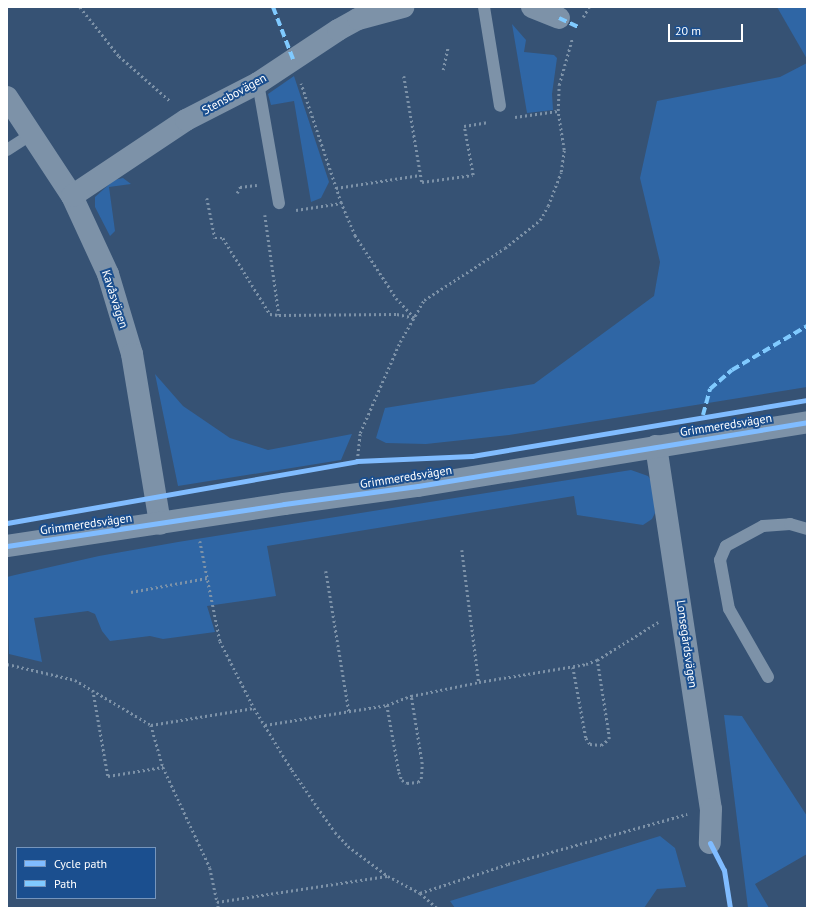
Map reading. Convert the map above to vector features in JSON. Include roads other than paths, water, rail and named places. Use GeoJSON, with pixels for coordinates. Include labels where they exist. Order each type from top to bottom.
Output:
{"type":"FeatureCollection","features":[{"type":"Feature","properties":{"kind":"street","name":"Stensbovägen"},"geometry":{"type":"LineString","coordinates":[[72,196],[186,120],[258,83],[293,59],[358,19],[403,7]]}},
{"type":"Feature","properties":{"kind":"street"},"geometry":{"type":"LineString","coordinates":[[532,7],[559,18]]}},
{"type":"Feature","properties":{"kind":"street","name":"Kavåsvägen"},"geometry":{"type":"LineString","coordinates":[[7,97],[72,196],[108,274],[132,354],[160,524]]}},
{"type":"Feature","properties":{"kind":"street","name":"Grimmeredsvägen"},"geometry":{"type":"LineString","coordinates":[[7,546],[418,486],[807,422]]}},
{"type":"Feature","properties":{"kind":"street","name":"Lonsegårdsvägen"},"geometry":{"type":"LineString","coordinates":[[656,446],[711,809],[710,843]]}},
{"type":"Feature","properties":{"kind":"lane"},"geometry":{"type":"LineString","coordinates":[[484,7],[500,106]]}},
{"type":"Feature","properties":{"kind":"lane"},"geometry":{"type":"LineString","coordinates":[[258,83],[283,207]]}},
{"type":"Feature","properties":{"kind":"lane"},"geometry":{"type":"LineString","coordinates":[[7,150],[32,134]]}},
{"type":"Feature","properties":{"kind":"lane"},"geometry":{"type":"LineString","coordinates":[[768,677],[730,609],[720,560],[726,546],[763,526],[790,524],[807,529]]}}]}
